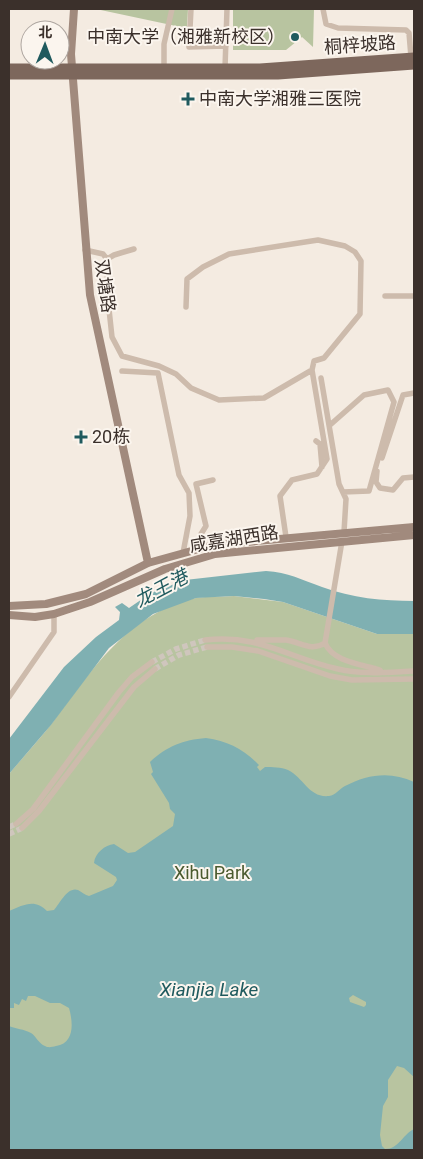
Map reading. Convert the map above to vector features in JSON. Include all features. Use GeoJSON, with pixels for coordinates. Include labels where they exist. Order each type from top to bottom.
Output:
{"type":"FeatureCollection","features":[{"type":"Feature","properties":{"kind":"main road","name":"双塘路"},"geometry":{"type":"LineString","coordinates":[[74,9],[72,72],[90,295],[148,563]]}},
{"type":"Feature","properties":{"kind":"main road","name":"桐梓坡路"},"geometry":{"type":"LineString","coordinates":[[9,68],[72,72],[278,75],[413,60]]}},
{"type":"Feature","properties":{"kind":"main road","name":"桐梓坡路"},"geometry":{"type":"LineString","coordinates":[[9,75],[164,68],[278,67],[413,60]]}},
{"type":"Feature","properties":{"kind":"main road","name":"咸嘉湖西路"},"geometry":{"type":"LineString","coordinates":[[9,606],[46,604],[86,594],[148,563],[205,547],[286,537],[414,527]]}},
{"type":"Feature","properties":{"kind":"main road","name":"咸嘉湖西路"},"geometry":{"type":"LineString","coordinates":[[9,615],[35,617],[54,614],[90,602],[188,560],[245,550],[414,535]]}},
{"type":"Feature","properties":{"kind":"street"},"geometry":{"type":"LineString","coordinates":[[164,68],[164,44],[172,9]]}},
{"type":"Feature","properties":{"kind":"street"},"geometry":{"type":"LineString","coordinates":[[191,9],[189,47],[226,46]]}},
{"type":"Feature","properties":{"kind":"street"},"geometry":{"type":"LineString","coordinates":[[225,68],[227,9]]}},
{"type":"Feature","properties":{"kind":"street"},"geometry":{"type":"LineString","coordinates":[[323,9],[326,24],[338,28],[406,30],[412,32],[413,60]]}},
{"type":"Feature","properties":{"kind":"street"},"geometry":{"type":"LineString","coordinates":[[186,307],[187,279],[203,267],[229,254],[318,240],[345,246],[355,252],[361,261],[360,314],[324,358],[314,360],[312,370],[327,459],[322,470],[317,474],[292,480],[280,496],[286,537]]}},
{"type":"Feature","properties":{"kind":"street"},"geometry":{"type":"LineString","coordinates":[[85,250],[103,254],[107,259],[108,300],[112,337],[122,356],[159,366],[176,374],[192,388],[215,395],[219,400],[264,398],[312,370]]}},
{"type":"Feature","properties":{"kind":"street"},"geometry":{"type":"LineString","coordinates":[[107,259],[114,255],[134,250]]}},
{"type":"Feature","properties":{"kind":"street"},"geometry":{"type":"LineString","coordinates":[[385,296],[414,296]]}},
{"type":"Feature","properties":{"kind":"street"},"geometry":{"type":"LineString","coordinates":[[122,371],[158,373],[179,476],[189,493],[190,516],[183,553]]}},
{"type":"Feature","properties":{"kind":"street"},"geometry":{"type":"LineString","coordinates":[[321,378],[339,484],[346,499],[344,532]]}},
{"type":"Feature","properties":{"kind":"street"},"geometry":{"type":"LineString","coordinates":[[330,425],[364,395],[388,390],[394,402],[369,491],[343,492]]}},
{"type":"Feature","properties":{"kind":"street"},"geometry":{"type":"LineString","coordinates":[[414,393],[403,395],[392,422],[377,470],[376,482],[380,488],[393,490],[403,478],[414,477]]}},
{"type":"Feature","properties":{"kind":"street"},"geometry":{"type":"LineString","coordinates":[[316,441],[320,444],[322,470]]}},
{"type":"Feature","properties":{"kind":"street"},"geometry":{"type":"LineString","coordinates":[[205,547],[201,534],[206,526],[196,484],[213,480]]}},
{"type":"Feature","properties":{"kind":"street"},"geometry":{"type":"LineString","coordinates":[[342,541],[325,643],[329,652],[336,657],[387,672]]}},
{"type":"Feature","properties":{"kind":"street"},"geometry":{"type":"LineString","coordinates":[[9,697],[54,632],[54,614]]}},
{"type":"Feature","properties":{"kind":"street"},"geometry":{"type":"LineString","coordinates":[[205,640],[224,638],[288,640],[311,648],[318,648],[325,643]]}},
{"type":"Feature","properties":{"kind":"street"},"geometry":{"type":"LineString","coordinates":[[250,640],[337,669],[358,673],[414,671]]}},
{"type":"Feature","properties":{"kind":"street"},"geometry":{"type":"LineString","coordinates":[[207,647],[232,646],[258,650],[330,676],[352,680],[414,679]]}},
{"type":"Feature","properties":{"kind":"street"},"geometry":{"type":"LineString","coordinates":[[16,824],[33,809],[132,676],[152,662]]}},
{"type":"Feature","properties":{"kind":"street"},"geometry":{"type":"LineString","coordinates":[[22,828],[39,811],[134,687],[155,669]]}},
{"type":"Feature","properties":{"kind":"green space"},"geometry":{"type":"Polygon","coordinates":[[[96,9],[188,9],[187,27],[176,26],[96,9]]]}},
{"type":"Feature","properties":{"kind":"green space"},"geometry":{"type":"Polygon","coordinates":[[[233,9],[314,9],[313,47],[302,37],[286,50],[233,50],[233,9]]]}},
{"type":"Feature","properties":{"kind":"green space","name":"Xianjia Lake"},"geometry":{"type":"Polygon","coordinates":[[[234,596],[283,602],[377,634],[414,634],[414,1150],[9,1150],[9,774],[48,729],[97,664],[131,630],[150,616],[196,598],[234,596]]]}},
{"type":"Feature","properties":{"kind":"water","name":"龙王港"},"geometry":{"type":"Polygon","coordinates":[[[266,571],[288,575],[333,591],[356,596],[414,601],[414,634],[377,634],[283,602],[234,596],[196,598],[153,614],[109,648],[51,725],[9,774],[9,739],[64,667],[96,637],[119,620],[120,612],[115,607],[122,603],[129,608],[151,593],[185,580],[266,571]]]}},
{"type":"Feature","properties":{"kind":"water","name":"Xianjia Lake"},"geometry":{"type":"Polygon","coordinates":[[[198,739],[214,739],[235,747],[247,754],[259,765],[257,767],[260,771],[265,767],[288,770],[294,773],[311,791],[322,796],[329,796],[354,782],[379,775],[397,776],[414,782],[414,1077],[404,1068],[397,1066],[388,1080],[388,1097],[383,1106],[380,1135],[382,1146],[385,1149],[394,1147],[414,1129],[414,1150],[9,1150],[9,1026],[31,1033],[41,1044],[49,1047],[67,1041],[72,1025],[69,1008],[60,1003],[50,1003],[35,996],[28,996],[26,1001],[22,999],[19,1005],[14,1003],[14,1008],[9,1008],[9,911],[29,904],[38,905],[47,911],[54,910],[71,890],[78,890],[89,896],[113,886],[117,880],[116,877],[94,863],[96,856],[101,850],[114,844],[128,853],[135,852],[173,826],[175,814],[170,809],[169,803],[151,774],[153,772],[150,762],[169,748],[183,742],[198,739]],[[353,995],[349,998],[350,1002],[364,1007],[366,1002],[353,995]]]}},
{"type":"Feature","properties":{"kind":"tunnel"},"geometry":{"type":"LineString","coordinates":[[152,662],[176,649],[205,640]]}},
{"type":"Feature","properties":{"kind":"tunnel"},"geometry":{"type":"LineString","coordinates":[[155,669],[179,655],[207,647]]}},
{"type":"Feature","properties":{"kind":"tunnel"},"geometry":{"type":"LineString","coordinates":[[9,827],[16,824]]}},
{"type":"Feature","properties":{"kind":"tunnel"},"geometry":{"type":"LineString","coordinates":[[9,834],[22,828]]}},
{"type":"Feature","properties":{"kind":"place","name":"中南大学（湘雅新校区）"},"geometry":{"type":"Point","coordinates":[295,37]}},
{"type":"Feature","properties":{"kind":"place","name":"中南大学湘雅三医院"},"geometry":{"type":"Point","coordinates":[188,99]}},
{"type":"Feature","properties":{"kind":"place","name":"20栋"},"geometry":{"type":"Point","coordinates":[81,437]}},
{"type":"Feature","properties":{"kind":"park label","name":"Xihu Park"},"geometry":{"type":"Point","coordinates":[212,873]}}]}
